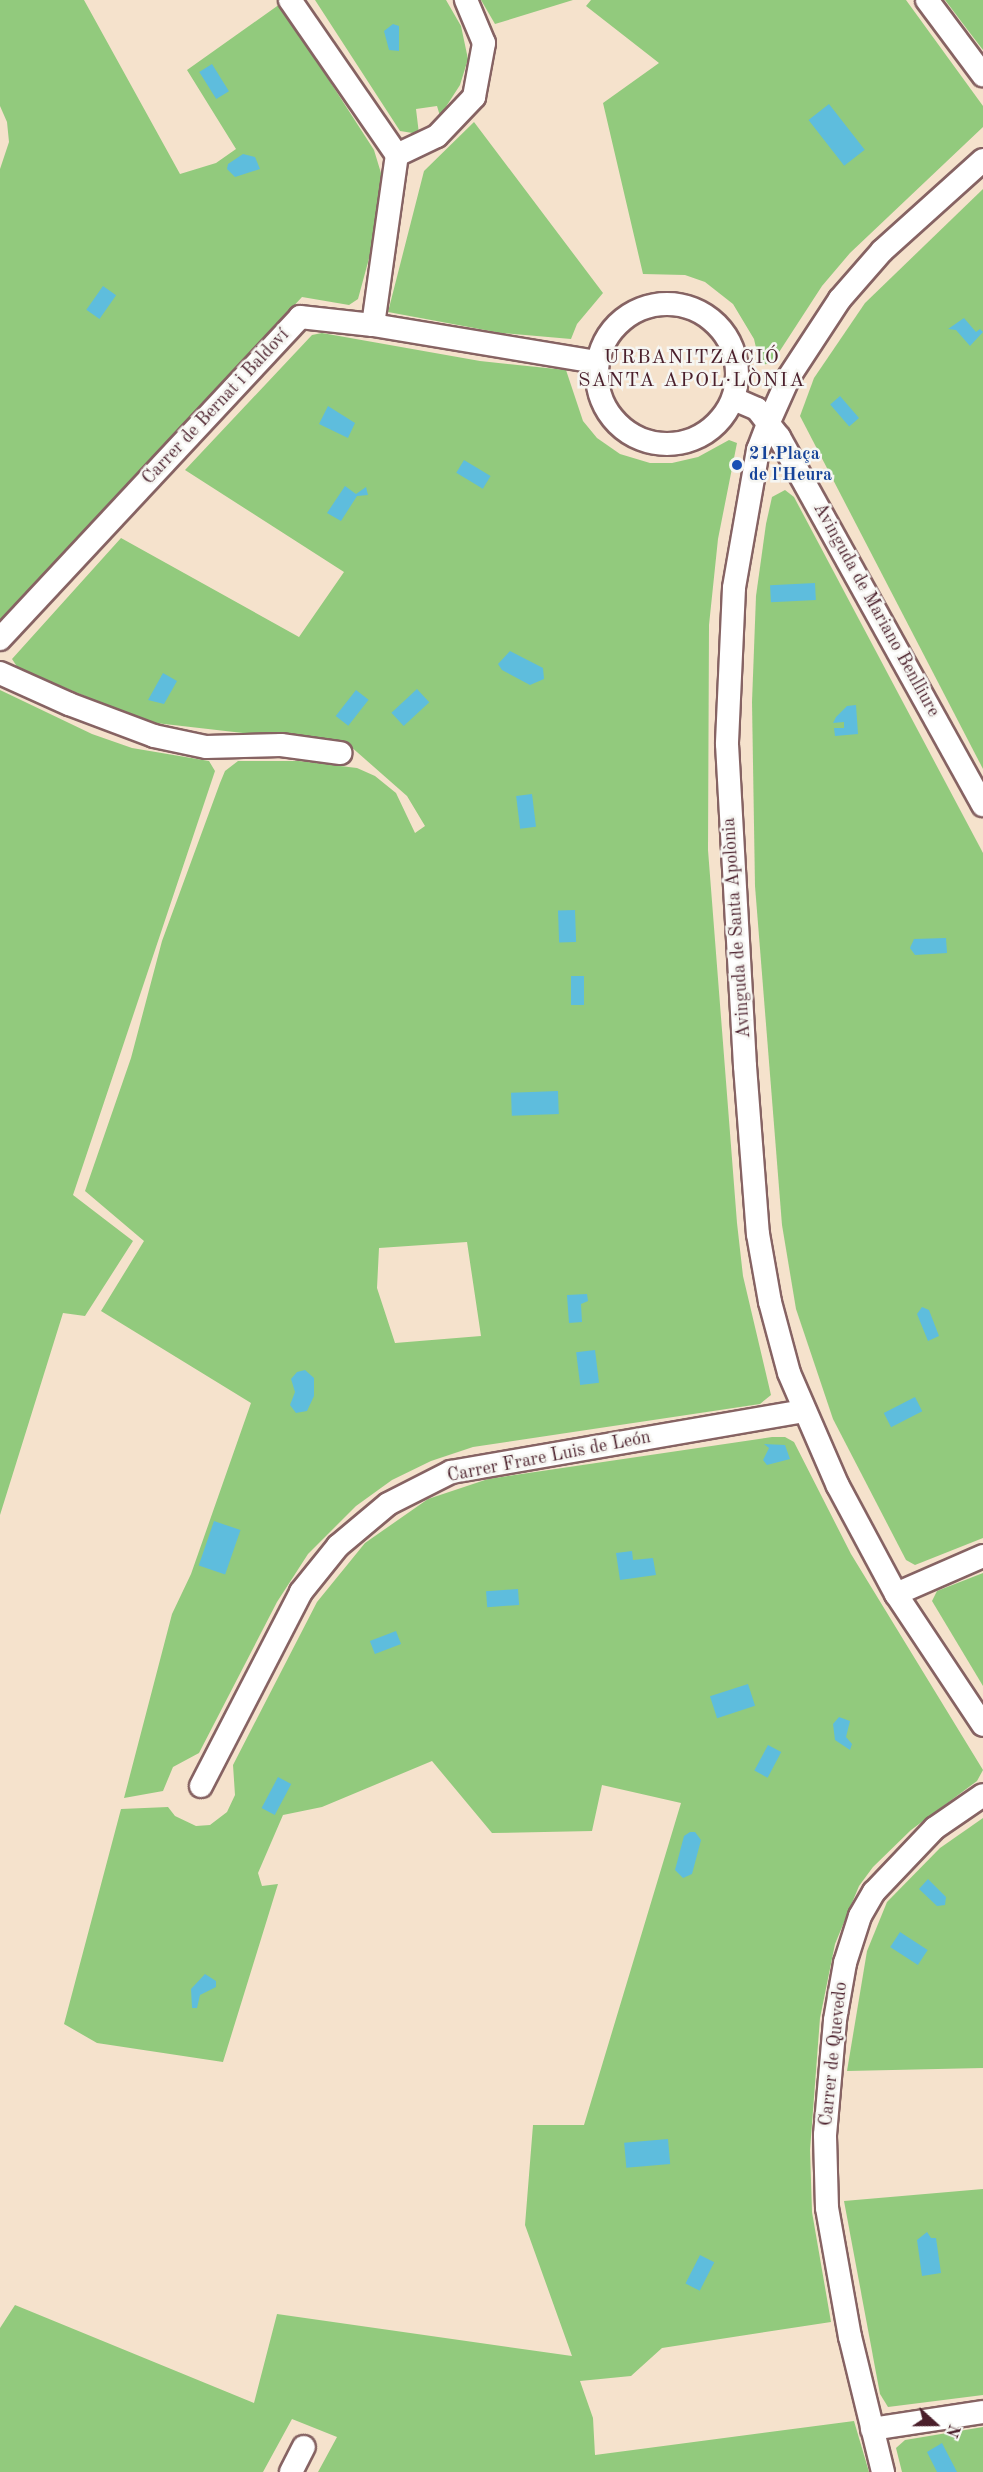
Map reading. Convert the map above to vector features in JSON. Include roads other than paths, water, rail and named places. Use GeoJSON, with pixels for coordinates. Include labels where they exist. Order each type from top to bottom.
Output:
{"type":"FeatureCollection","features":[{"type":"Feature","properties":{"kind":"street"},"geometry":{"type":"LineString","coordinates":[[290,0],[398,155],[373,325]]}},
{"type":"Feature","properties":{"kind":"street"},"geometry":{"type":"LineString","coordinates":[[398,155],[436,136],[474,97],[484,43],[466,0]]}},
{"type":"Feature","properties":{"kind":"street"},"geometry":{"type":"LineString","coordinates":[[927,0],[983,75]]}},
{"type":"Feature","properties":{"kind":"street","name":"Avinguda de Santa Apolònia"},"geometry":{"type":"LineString","coordinates":[[983,160],[882,251],[840,299],[789,377],[768,424],[751,484],[734,588],[727,744],[730,840],[758,1234],[770,1302],[789,1373],[838,1486],[896,1594],[983,1725]]}},
{"type":"Feature","properties":{"kind":"street"},"geometry":{"type":"LineString","coordinates":[[667,302],[705,313],[727,335],[736,354],[734,399],[706,434],[679,444],[652,444],[616,423],[599,395],[597,362],[613,328],[632,312],[667,302]]}},
{"type":"Feature","properties":{"kind":"street","name":"Carrer de Bernat i Baldoví"},"geometry":{"type":"LineString","coordinates":[[0,639],[300,317],[373,325],[597,362]]}},
{"type":"Feature","properties":{"kind":"street","name":"Avinguda de Mariano Benlliure"},"geometry":{"type":"LineString","coordinates":[[734,399],[757,409],[768,424],[845,551],[983,805]]}},
{"type":"Feature","properties":{"kind":"street"},"geometry":{"type":"LineString","coordinates":[[0,673],[69,704],[154,735],[206,747],[281,745],[340,753]]}},
{"type":"Feature","properties":{"kind":"street","name":"Carrer Frare Luis de León"},"geometry":{"type":"LineString","coordinates":[[201,1786],[301,1592],[338,1546],[388,1504],[451,1472],[804,1412]]}},
{"type":"Feature","properties":{"kind":"street"},"geometry":{"type":"LineString","coordinates":[[896,1594],[983,1556]]}},
{"type":"Feature","properties":{"kind":"street","name":"Carrer de Quevedo"},"geometry":{"type":"LineString","coordinates":[[883,2472],[850,2337],[827,2208],[828,2084],[837,2008],[845,1963],[860,1916],[874,1892],[935,1828],[983,1795]]}},
{"type":"Feature","properties":{"kind":"street"},"geometry":{"type":"LineString","coordinates":[[872,2429],[983,2412]]}},
{"type":"Feature","properties":{"kind":"street"},"geometry":{"type":"LineString","coordinates":[[291,2472],[304,2447]]}},
{"type":"Feature","properties":{"kind":"water"},"geometry":{"type":"Polygon","coordinates":[[[393,24],[399,26],[399,51],[389,50],[384,31],[393,24]]]}},
{"type":"Feature","properties":{"kind":"water"},"geometry":{"type":"Polygon","coordinates":[[[212,64],[229,91],[216,99],[199,72],[212,64]]]}},
{"type":"Feature","properties":{"kind":"water"},"geometry":{"type":"Polygon","coordinates":[[[829,104],[865,150],[844,166],[809,120],[829,104]]]}},
{"type":"Feature","properties":{"kind":"water"},"geometry":{"type":"Polygon","coordinates":[[[243,154],[255,157],[260,169],[235,177],[227,169],[228,164],[243,154]]]}},
{"type":"Feature","properties":{"kind":"water"},"geometry":{"type":"Polygon","coordinates":[[[103,286],[116,295],[99,319],[86,310],[103,286]]]}},
{"type":"Feature","properties":{"kind":"water"},"geometry":{"type":"Polygon","coordinates":[[[964,318],[976,332],[980,329],[983,332],[970,346],[956,330],[948,329],[964,318]]]}},
{"type":"Feature","properties":{"kind":"water"},"geometry":{"type":"Polygon","coordinates":[[[840,396],[859,418],[849,426],[830,405],[840,396]]]}},
{"type":"Feature","properties":{"kind":"water"},"geometry":{"type":"Polygon","coordinates":[[[328,406],[355,423],[348,438],[319,424],[328,406]]]}},
{"type":"Feature","properties":{"kind":"water"},"geometry":{"type":"Polygon","coordinates":[[[464,460],[491,476],[483,489],[456,473],[464,460]]]}},
{"type":"Feature","properties":{"kind":"water"},"geometry":{"type":"Polygon","coordinates":[[[345,486],[356,494],[366,487],[368,495],[357,496],[341,521],[327,513],[345,486]]]}},
{"type":"Feature","properties":{"kind":"water"},"geometry":{"type":"Polygon","coordinates":[[[815,583],[816,600],[771,602],[770,585],[815,583]]]}},
{"type":"Feature","properties":{"kind":"water"},"geometry":{"type":"Polygon","coordinates":[[[510,651],[543,668],[544,679],[530,685],[502,670],[498,664],[510,651]]]}},
{"type":"Feature","properties":{"kind":"water"},"geometry":{"type":"Polygon","coordinates":[[[163,673],[177,681],[164,704],[148,700],[163,673]]]}},
{"type":"Feature","properties":{"kind":"water"},"geometry":{"type":"Polygon","coordinates":[[[417,689],[429,702],[404,726],[391,713],[417,689]]]}},
{"type":"Feature","properties":{"kind":"water"},"geometry":{"type":"Polygon","coordinates":[[[356,690],[369,700],[348,726],[336,716],[356,690]]]}},
{"type":"Feature","properties":{"kind":"water"},"geometry":{"type":"Polygon","coordinates":[[[856,705],[858,734],[835,736],[834,728],[844,728],[844,722],[833,723],[836,717],[847,706],[856,705]]]}},
{"type":"Feature","properties":{"kind":"water"},"geometry":{"type":"Polygon","coordinates":[[[532,794],[536,827],[520,829],[516,796],[532,794]]]}},
{"type":"Feature","properties":{"kind":"water"},"geometry":{"type":"Polygon","coordinates":[[[575,910],[576,942],[559,943],[558,911],[575,910]]]}},
{"type":"Feature","properties":{"kind":"water"},"geometry":{"type":"Polygon","coordinates":[[[946,938],[947,953],[915,955],[910,948],[914,939],[946,938]]]}},
{"type":"Feature","properties":{"kind":"water"},"geometry":{"type":"Polygon","coordinates":[[[571,976],[584,976],[584,1005],[571,1005],[571,976]]]}},
{"type":"Feature","properties":{"kind":"water"},"geometry":{"type":"Polygon","coordinates":[[[558,1091],[559,1114],[512,1116],[511,1093],[558,1091]]]}},
{"type":"Feature","properties":{"kind":"water"},"geometry":{"type":"Polygon","coordinates":[[[587,1294],[588,1301],[581,1304],[582,1322],[569,1323],[567,1295],[587,1294]]]}},
{"type":"Feature","properties":{"kind":"water"},"geometry":{"type":"Polygon","coordinates":[[[922,1307],[929,1310],[939,1336],[928,1341],[917,1314],[922,1307]]]}},
{"type":"Feature","properties":{"kind":"water"},"geometry":{"type":"Polygon","coordinates":[[[595,1350],[599,1383],[580,1385],[576,1352],[595,1350]]]}},
{"type":"Feature","properties":{"kind":"water"},"geometry":{"type":"Polygon","coordinates":[[[305,1370],[314,1378],[314,1396],[307,1411],[296,1413],[290,1405],[295,1392],[291,1379],[297,1372],[305,1370]]]}},
{"type":"Feature","properties":{"kind":"water"},"geometry":{"type":"Polygon","coordinates":[[[915,1397],[922,1411],[891,1427],[884,1413],[915,1397]]]}},
{"type":"Feature","properties":{"kind":"water"},"geometry":{"type":"Polygon","coordinates":[[[764,1444],[785,1445],[790,1459],[767,1465],[763,1460],[769,1448],[764,1444]]]}},
{"type":"Feature","properties":{"kind":"water"},"geometry":{"type":"Polygon","coordinates":[[[214,1521],[240,1530],[225,1575],[199,1565],[214,1521]]]}},
{"type":"Feature","properties":{"kind":"water"},"geometry":{"type":"Polygon","coordinates":[[[632,1551],[633,1560],[653,1558],[656,1575],[620,1580],[616,1553],[632,1551]]]}},
{"type":"Feature","properties":{"kind":"water"},"geometry":{"type":"Polygon","coordinates":[[[518,1589],[519,1605],[487,1607],[486,1591],[518,1589]]]}},
{"type":"Feature","properties":{"kind":"water"},"geometry":{"type":"Polygon","coordinates":[[[396,1631],[401,1644],[375,1654],[370,1641],[396,1631]]]}},
{"type":"Feature","properties":{"kind":"water"},"geometry":{"type":"Polygon","coordinates":[[[748,1684],[755,1706],[717,1718],[710,1696],[748,1684]]]}},
{"type":"Feature","properties":{"kind":"water"},"geometry":{"type":"Polygon","coordinates":[[[839,1717],[850,1721],[846,1737],[852,1744],[850,1750],[835,1740],[833,1724],[839,1717]]]}},
{"type":"Feature","properties":{"kind":"water"},"geometry":{"type":"Polygon","coordinates":[[[768,1745],[781,1752],[768,1778],[754,1771],[768,1745]]]}},
{"type":"Feature","properties":{"kind":"water"},"geometry":{"type":"Polygon","coordinates":[[[278,1777],[291,1784],[275,1815],[262,1808],[278,1777]]]}},
{"type":"Feature","properties":{"kind":"water"},"geometry":{"type":"Polygon","coordinates":[[[695,1832],[701,1840],[692,1874],[683,1878],[675,1870],[684,1836],[695,1832]]]}},
{"type":"Feature","properties":{"kind":"water"},"geometry":{"type":"Polygon","coordinates":[[[928,1879],[946,1897],[945,1905],[937,1906],[919,1889],[928,1879]]]}},
{"type":"Feature","properties":{"kind":"water"},"geometry":{"type":"Polygon","coordinates":[[[900,1932],[928,1950],[918,1965],[890,1947],[900,1932]]]}},
{"type":"Feature","properties":{"kind":"water"},"geometry":{"type":"Polygon","coordinates":[[[205,1974],[216,1981],[216,1987],[200,1995],[197,2008],[192,2008],[191,1989],[205,1974]]]}},
{"type":"Feature","properties":{"kind":"water"},"geometry":{"type":"Polygon","coordinates":[[[668,2139],[670,2164],[626,2168],[624,2143],[668,2139]]]}},
{"type":"Feature","properties":{"kind":"water"},"geometry":{"type":"Polygon","coordinates":[[[927,2232],[931,2238],[936,2238],[941,2273],[922,2276],[917,2240],[927,2232]]]}},
{"type":"Feature","properties":{"kind":"water"},"geometry":{"type":"Polygon","coordinates":[[[700,2255],[714,2262],[700,2291],[685,2284],[700,2255]]]}},
{"type":"Feature","properties":{"kind":"water"},"geometry":{"type":"Polygon","coordinates":[[[942,2443],[957,2472],[937,2472],[927,2452],[942,2443]]]}},
{"type":"Feature","properties":{"kind":"place","name":"21.Plaça de l'Heura"},"geometry":{"type":"Point","coordinates":[737,465]}},
{"type":"Feature","properties":{"kind":"district","name":"URBANITZACIÓ SANTA APOL·LÒNIA"},"geometry":{"type":"Point","coordinates":[692,370]}}]}
